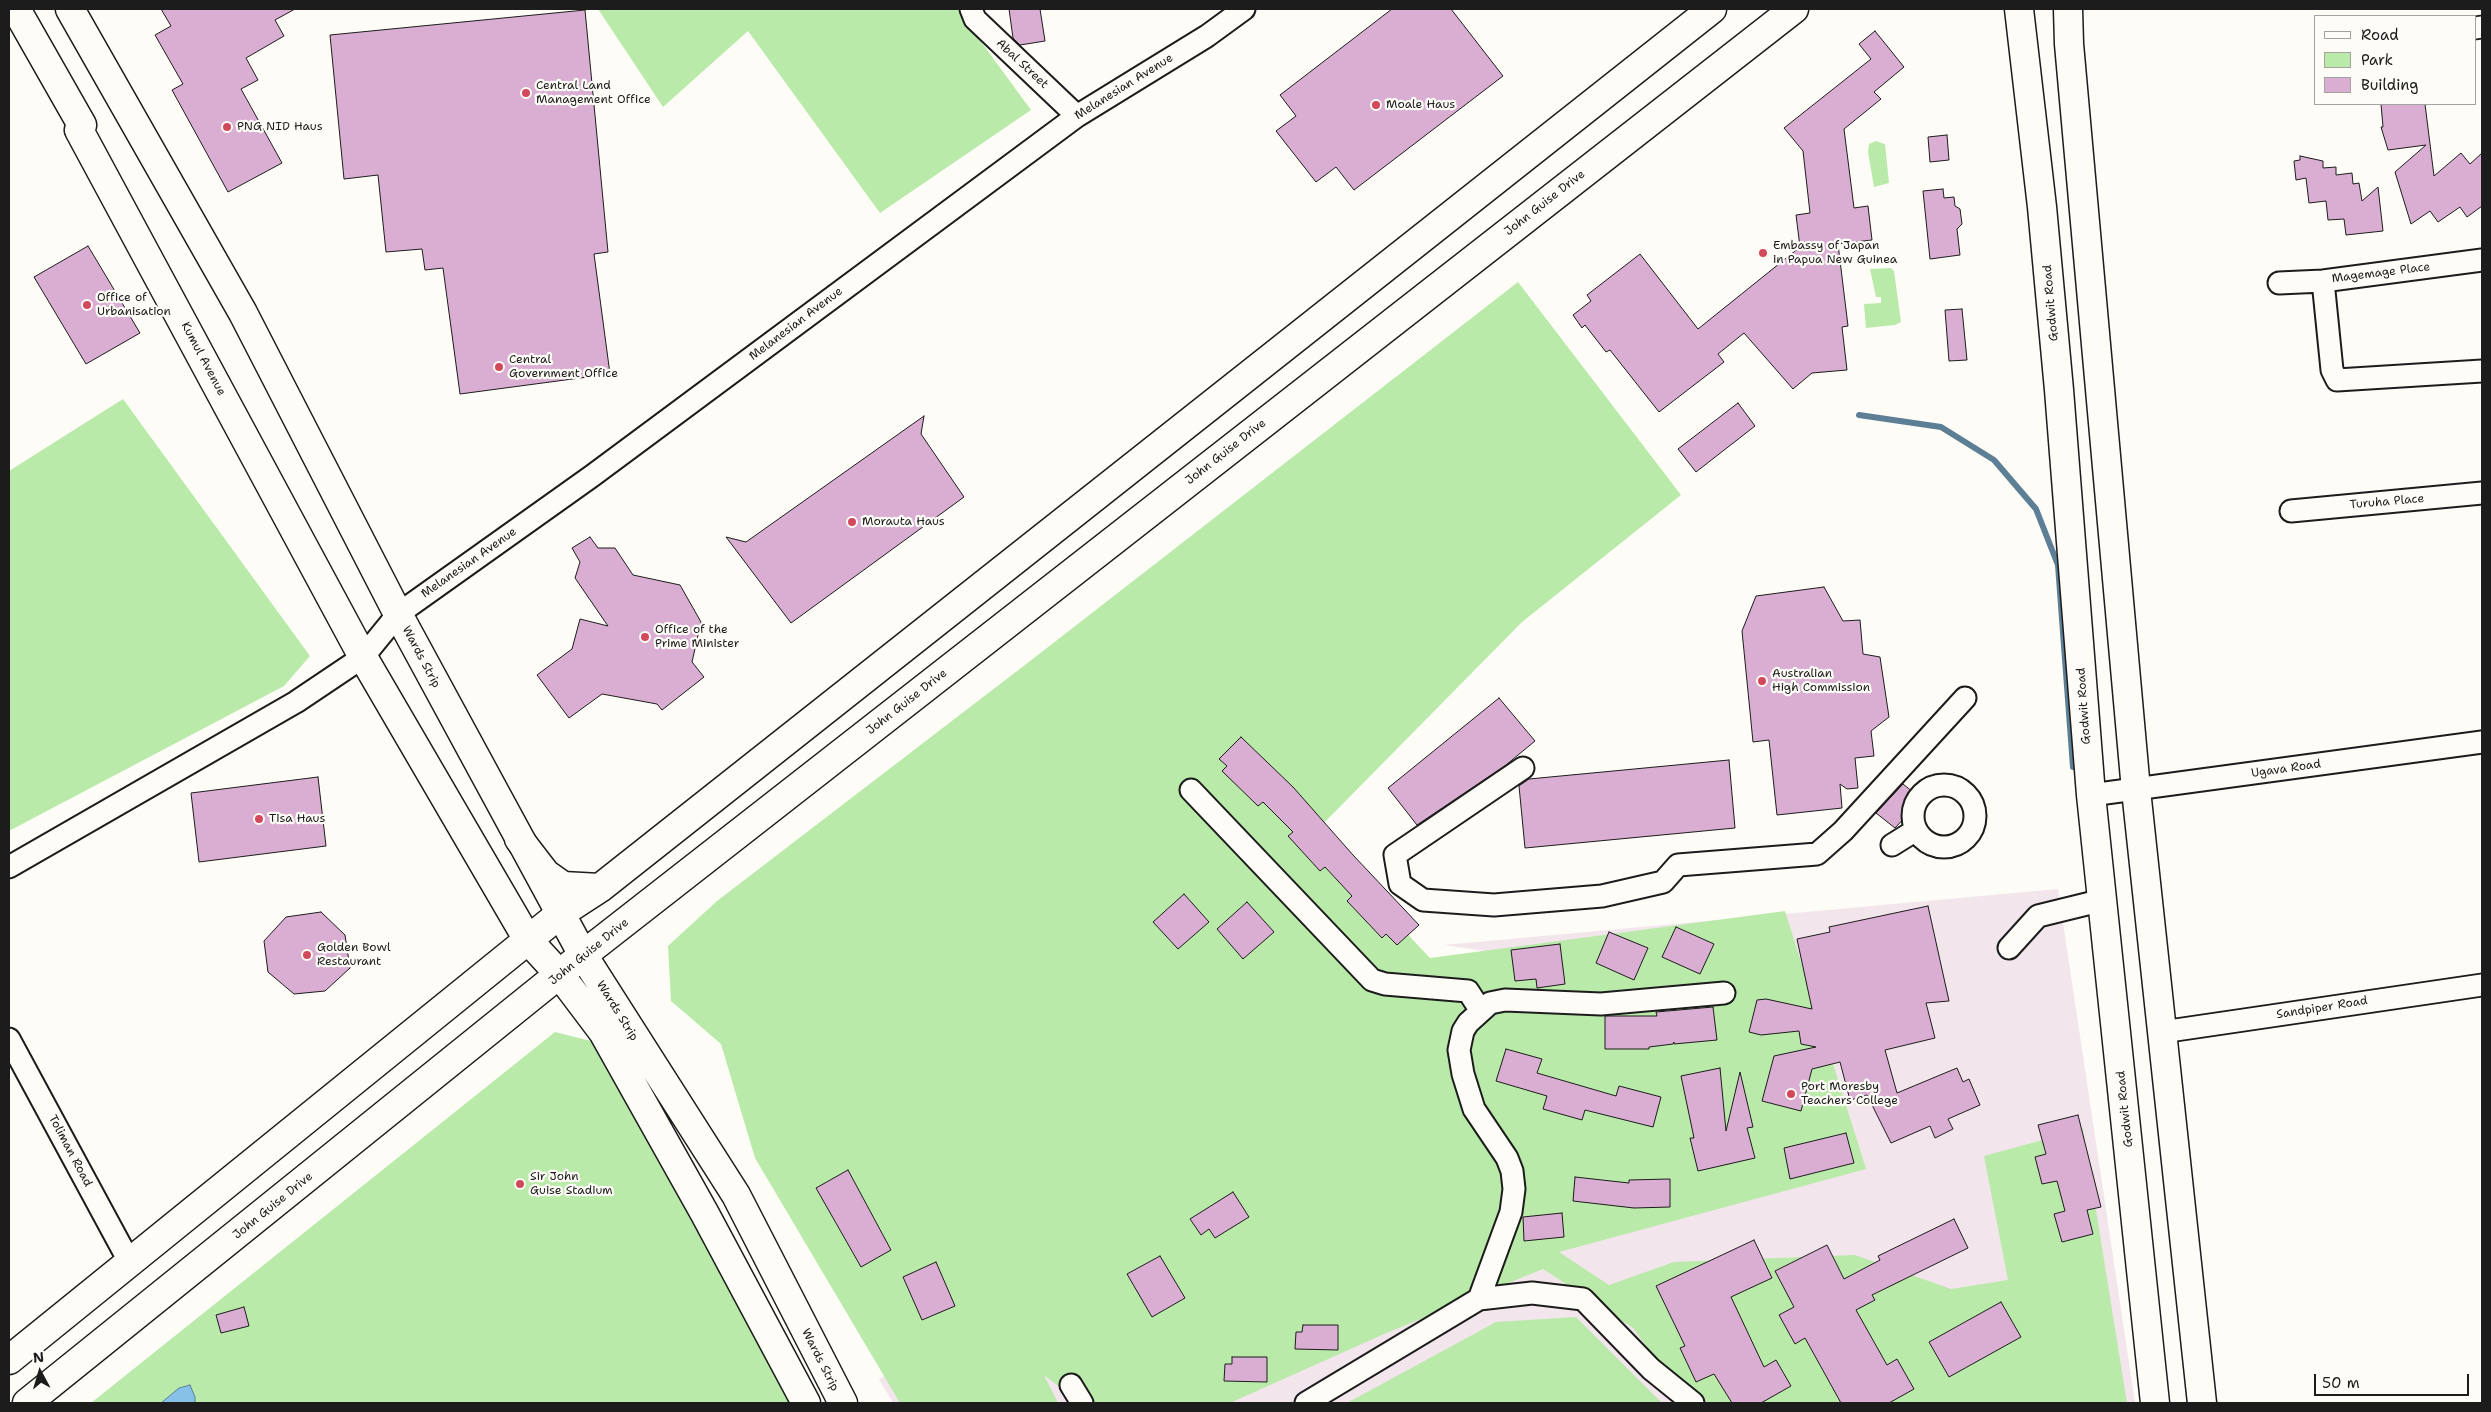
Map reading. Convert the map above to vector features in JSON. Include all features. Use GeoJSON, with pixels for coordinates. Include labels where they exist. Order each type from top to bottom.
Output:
{"type":"FeatureCollection","features":[{"type":"Feature","properties":{"kind":"main road","name":"Kumul Avenue"},"geometry":{"type":"LineString","coordinates":[[16,9],[82,126],[79,130],[363,657]]}},
{"type":"Feature","properties":{"kind":"main road"},"geometry":{"type":"LineString","coordinates":[[70,9],[243,313],[398,614]]}},
{"type":"Feature","properties":{"kind":"main road"},"geometry":{"type":"LineString","coordinates":[[9,1360],[560,914],[600,888],[1712,9]]}},
{"type":"Feature","properties":{"kind":"main road","name":"John Guise Drive"},"geometry":{"type":"LineString","coordinates":[[27,1403],[583,955],[1794,9]]}},
{"type":"Feature","properties":{"kind":"main road","name":"Godwit Road"},"geometry":{"type":"LineString","coordinates":[[2019,9],[2058,381],[2090,795],[2103,900],[2156,1403]]}},
{"type":"Feature","properties":{"kind":"main road"},"geometry":{"type":"LineString","coordinates":[[2068,9],[2069,44],[2136,790],[2202,1403]]}},
{"type":"Feature","properties":{"kind":"main road","name":"Wards Strip"},"geometry":{"type":"LineString","coordinates":[[398,614],[583,955],[736,1195],[843,1403]]}},
{"type":"Feature","properties":{"kind":"main road","name":"Wards Strip"},"geometry":{"type":"LineString","coordinates":[[363,657],[528,940],[560,975],[603,1032],[705,1214],[806,1403]]}},
{"type":"Feature","properties":{"kind":"main road"},"geometry":{"type":"LineString","coordinates":[[519,839],[546,874],[563,886],[600,888]]}},
{"type":"Feature","properties":{"kind":"street","name":"Abal Street"},"geometry":{"type":"LineString","coordinates":[[971,9],[975,19],[1078,116]]}},
{"type":"Feature","properties":{"kind":"street","name":"Melanesian Avenue"},"geometry":{"type":"LineString","coordinates":[[9,867],[296,702],[363,657],[398,614],[592,476],[1078,116],[1207,36],[1244,9]]}},
{"type":"Feature","properties":{"kind":"street","name":"Magemage Place"},"geometry":{"type":"LineString","coordinates":[[2279,283],[2323,281],[2482,260]]}},
{"type":"Feature","properties":{"kind":"street"},"geometry":{"type":"LineString","coordinates":[[2323,281],[2332,370],[2337,380],[2482,371]]}},
{"type":"Feature","properties":{"kind":"street","name":"Turuha Place"},"geometry":{"type":"LineString","coordinates":[[2291,512],[2482,493]]}},
{"type":"Feature","properties":{"kind":"street"},"geometry":{"type":"LineString","coordinates":[[1523,768],[1395,855],[1400,884],[1423,900],[1494,906],[1602,896],[1663,882],[1678,865],[1817,854],[1844,831],[1965,698]]}},
{"type":"Feature","properties":{"kind":"street","name":"Ugava Road"},"geometry":{"type":"LineString","coordinates":[[2090,795],[2482,742]]}},
{"type":"Feature","properties":{"kind":"street"},"geometry":{"type":"LineString","coordinates":[[1899,771],[1926,790]]}},
{"type":"Feature","properties":{"kind":"street"},"geometry":{"type":"LineString","coordinates":[[1933,786],[1950,786],[1965,793],[1974,808],[1972,827],[1959,842],[1945,846],[1930,843],[1916,830],[1913,813],[1919,797],[1926,790],[1933,786]]}},
{"type":"Feature","properties":{"kind":"street"},"geometry":{"type":"LineString","coordinates":[[1191,790],[1372,980],[1385,984],[1468,990],[1480,1011]]}},
{"type":"Feature","properties":{"kind":"street"},"geometry":{"type":"LineString","coordinates":[[1892,845],[1916,830]]}},
{"type":"Feature","properties":{"kind":"street"},"geometry":{"type":"LineString","coordinates":[[2009,948],[2038,916],[2103,900]]}},
{"type":"Feature","properties":{"kind":"street","name":"Sandpiper Road"},"geometry":{"type":"LineString","coordinates":[[2162,1032],[2482,985]]}},
{"type":"Feature","properties":{"kind":"street"},"geometry":{"type":"LineString","coordinates":[[1479,1299],[1511,1212],[1514,1189],[1512,1171],[1506,1158],[1474,1109],[1463,1074],[1459,1050],[1463,1031],[1480,1011],[1490,1003],[1505,1000],[1601,1004],[1724,992]]}},
{"type":"Feature","properties":{"kind":"street","name":"Toliman Road"},"geometry":{"type":"LineString","coordinates":[[9,1039],[130,1263]]}},
{"type":"Feature","properties":{"kind":"street"},"geometry":{"type":"LineString","coordinates":[[1306,1403],[1479,1299],[1532,1293],[1583,1299],[1650,1369],[1693,1403]]}},
{"type":"Feature","properties":{"kind":"street"},"geometry":{"type":"LineString","coordinates":[[1071,1385],[1082,1403]]}},
{"type":"Feature","properties":{"kind":"shaded area","name":"Port Moresby Teachers College"},"geometry":{"type":"Polygon","coordinates":[[[2058,889],[2135,1403],[893,1403],[879,1379],[1102,1262],[1499,1238],[1486,951],[1444,945],[2058,889]]]}},
{"type":"Feature","properties":{"kind":"green space"},"geometry":{"type":"Polygon","coordinates":[[[598,9],[957,9],[1031,110],[880,213],[748,31],[663,107],[598,9]]]}},
{"type":"Feature","properties":{"kind":"green space"},"geometry":{"type":"Polygon","coordinates":[[[1876,141],[1885,144],[1889,183],[1874,187],[1868,152],[1869,144],[1876,141]]]}},
{"type":"Feature","properties":{"kind":"green space"},"geometry":{"type":"Polygon","coordinates":[[[1891,268],[1894,271],[1901,322],[1895,325],[1866,328],[1864,304],[1881,303],[1881,297],[1876,297],[1870,269],[1891,268]]]}},
{"type":"Feature","properties":{"kind":"green space"},"geometry":{"type":"Polygon","coordinates":[[[1518,282],[1681,495],[1522,622],[1313,834],[1430,958],[1785,911],[1866,1169],[1559,1252],[1609,1285],[1674,1262],[1855,1255],[1951,1289],[2008,1280],[1984,1156],[2083,1129],[2127,1403],[1687,1403],[1633,1328],[1543,1269],[1384,1334],[1230,1403],[1080,1403],[1044,1375],[1058,1403],[900,1403],[755,1158],[721,1044],[671,1001],[668,946],[717,901],[1034,658],[1518,282]]]}},
{"type":"Feature","properties":{"kind":"green space"},"geometry":{"type":"Polygon","coordinates":[[[123,399],[310,656],[284,686],[9,831],[9,471],[123,399]]]}},
{"type":"Feature","properties":{"kind":"green space","name":"Sir John Guise Stadium"},"geometry":{"type":"Polygon","coordinates":[[[555,1032],[599,1043],[794,1403],[91,1403],[555,1032]]]}},
{"type":"Feature","properties":{"kind":"green space"},"geometry":{"type":"Polygon","coordinates":[[[1576,1317],[1662,1403],[1347,1403],[1496,1322],[1576,1317]]]}},
{"type":"Feature","properties":{"kind":"water"},"geometry":{"type":"Polygon","coordinates":[[[190,1385],[195,1397],[195,1403],[161,1403],[179,1388],[190,1385]]]}},
{"type":"Feature","properties":{"kind":"building"},"geometry":{"type":"Polygon","coordinates":[[[161,9],[295,9],[275,20],[284,36],[246,58],[258,80],[241,89],[282,163],[228,192],[172,90],[183,84],[155,35],[171,26],[161,9]]]}},
{"type":"Feature","properties":{"kind":"building"},"geometry":{"type":"Polygon","coordinates":[[[1009,9],[1040,9],[1045,41],[1020,45],[1013,38],[1009,9]]]}},
{"type":"Feature","properties":{"kind":"building","name":"Moale Haus"},"geometry":{"type":"Polygon","coordinates":[[[1392,9],[1451,9],[1503,76],[1354,190],[1336,167],[1316,182],[1276,131],[1296,116],[1280,95],[1392,9]]]}},
{"type":"Feature","properties":{"kind":"building"},"geometry":{"type":"Polygon","coordinates":[[[585,10],[608,252],[594,254],[610,374],[460,394],[443,268],[425,270],[422,249],[386,252],[378,175],[344,179],[330,35],[585,10]]]}},
{"type":"Feature","properties":{"kind":"building"},"geometry":{"type":"Polygon","coordinates":[[[1875,31],[1904,67],[1874,92],[1881,99],[1844,129],[1854,208],[1868,206],[1872,240],[1838,244],[1848,326],[1842,327],[1847,370],[1812,373],[1793,389],[1744,333],[1718,354],[1724,362],[1659,412],[1610,350],[1606,352],[1585,325],[1582,328],[1573,315],[1591,301],[1587,295],[1640,254],[1698,329],[1800,247],[1796,215],[1810,213],[1803,151],[1784,128],[1871,59],[1859,44],[1875,31]]]}},
{"type":"Feature","properties":{"kind":"building"},"geometry":{"type":"Polygon","coordinates":[[[2381,105],[2425,105],[2434,176],[2461,153],[2470,164],[2482,153],[2482,206],[2467,217],[2460,207],[2438,222],[2430,211],[2411,224],[2395,172],[2426,145],[2388,150],[2381,127],[2383,127],[2381,105]]]}},
{"type":"Feature","properties":{"kind":"building"},"geometry":{"type":"Polygon","coordinates":[[[1947,135],[1949,160],[1930,162],[1928,137],[1947,135]]]}},
{"type":"Feature","properties":{"kind":"building"},"geometry":{"type":"Polygon","coordinates":[[[2300,156],[2323,161],[2323,168],[2336,167],[2336,175],[2352,173],[2353,184],[2359,183],[2362,201],[2378,187],[2383,231],[2346,235],[2344,219],[2328,220],[2326,201],[2309,203],[2306,178],[2296,180],[2294,161],[2300,160],[2300,156]]]}},
{"type":"Feature","properties":{"kind":"building"},"geometry":{"type":"Polygon","coordinates":[[[1943,189],[1944,198],[1954,197],[1955,206],[1960,209],[1962,224],[1957,229],[1960,255],[1930,259],[1923,191],[1943,189]]]}},
{"type":"Feature","properties":{"kind":"building","name":"Office of Urbanisation"},"geometry":{"type":"Polygon","coordinates":[[[88,246],[140,333],[86,364],[34,277],[88,246]]]}},
{"type":"Feature","properties":{"kind":"building"},"geometry":{"type":"Polygon","coordinates":[[[1962,309],[1967,360],[1949,361],[1945,310],[1962,309]]]}},
{"type":"Feature","properties":{"kind":"building"},"geometry":{"type":"Polygon","coordinates":[[[1738,403],[1755,426],[1696,472],[1678,449],[1738,403]]]}},
{"type":"Feature","properties":{"kind":"building","name":"Morauta Haus"},"geometry":{"type":"Polygon","coordinates":[[[924,416],[921,434],[964,497],[791,623],[726,537],[746,542],[924,416]]]}},
{"type":"Feature","properties":{"kind":"building"},"geometry":{"type":"Polygon","coordinates":[[[590,537],[598,548],[615,548],[633,575],[680,585],[701,622],[692,662],[704,677],[662,710],[657,704],[602,694],[569,718],[537,675],[572,649],[580,619],[608,626],[575,578],[580,562],[572,548],[590,537]]]}},
{"type":"Feature","properties":{"kind":"building"},"geometry":{"type":"Polygon","coordinates":[[[1824,587],[1843,621],[1860,620],[1863,654],[1880,657],[1889,717],[1871,731],[1874,756],[1855,758],[1858,788],[1847,789],[1840,784],[1842,808],[1777,815],[1769,740],[1753,742],[1742,631],[1756,596],[1824,587]]]}},
{"type":"Feature","properties":{"kind":"building"},"geometry":{"type":"Polygon","coordinates":[[[1499,698],[1535,741],[1506,765],[1417,825],[1388,788],[1499,698]]]}},
{"type":"Feature","properties":{"kind":"building"},"geometry":{"type":"Polygon","coordinates":[[[1241,737],[1293,787],[1353,855],[1419,925],[1397,945],[1386,934],[1382,938],[1347,901],[1352,896],[1325,867],[1320,871],[1288,836],[1293,832],[1263,802],[1258,806],[1222,771],[1227,766],[1219,759],[1241,737]]]}},
{"type":"Feature","properties":{"kind":"building"},"geometry":{"type":"Polygon","coordinates":[[[1729,760],[1735,828],[1525,848],[1519,786],[1529,779],[1729,760]]]}},
{"type":"Feature","properties":{"kind":"building","name":"Tisa Haus"},"geometry":{"type":"Polygon","coordinates":[[[318,777],[326,846],[199,862],[191,793],[318,777]]]}},
{"type":"Feature","properties":{"kind":"building"},"geometry":{"type":"Polygon","coordinates":[[[1903,784],[1918,796],[1907,810],[1910,812],[1895,828],[1876,813],[1903,784]]]}},
{"type":"Feature","properties":{"kind":"building"},"geometry":{"type":"Polygon","coordinates":[[[1184,894],[1209,922],[1178,949],[1153,922],[1184,894]]]}},
{"type":"Feature","properties":{"kind":"building"},"geometry":{"type":"Polygon","coordinates":[[[1247,902],[1274,932],[1243,959],[1217,929],[1247,902]]]}},
{"type":"Feature","properties":{"kind":"building"},"geometry":{"type":"Polygon","coordinates":[[[1928,906],[1949,1001],[1926,1003],[1935,1038],[1885,1050],[1897,1093],[1957,1068],[1963,1082],[1969,1079],[1980,1105],[1948,1119],[1953,1129],[1935,1138],[1930,1126],[1891,1143],[1867,1095],[1850,1100],[1840,1062],[1812,1069],[1801,1111],[1762,1101],[1774,1056],[1816,1047],[1801,1044],[1799,1031],[1761,1035],[1749,1032],[1757,1000],[1766,999],[1812,1009],[1797,939],[1830,932],[1829,927],[1928,906]]]}},
{"type":"Feature","properties":{"kind":"building","name":"Golden Bowl Restaurant"},"geometry":{"type":"Polygon","coordinates":[[[321,912],[345,935],[350,968],[325,991],[294,994],[268,972],[264,941],[286,917],[321,912]]]}},
{"type":"Feature","properties":{"kind":"building"},"geometry":{"type":"Polygon","coordinates":[[[1676,927],[1714,944],[1700,974],[1662,957],[1676,927]]]}},
{"type":"Feature","properties":{"kind":"building"},"geometry":{"type":"Polygon","coordinates":[[[1609,932],[1648,948],[1634,980],[1596,963],[1609,932]]]}},
{"type":"Feature","properties":{"kind":"building"},"geometry":{"type":"Polygon","coordinates":[[[1560,944],[1565,984],[1537,988],[1536,979],[1515,981],[1511,950],[1560,944]]]}},
{"type":"Feature","properties":{"kind":"building"},"geometry":{"type":"Polygon","coordinates":[[[1713,1007],[1717,1040],[1674,1044],[1674,1042],[1673,1044],[1649,1047],[1649,1049],[1605,1049],[1605,1016],[1657,1016],[1656,1012],[1713,1007]]]}},
{"type":"Feature","properties":{"kind":"building"},"geometry":{"type":"Polygon","coordinates":[[[1506,1049],[1542,1059],[1537,1073],[1616,1096],[1619,1086],[1661,1097],[1653,1127],[1585,1110],[1582,1120],[1543,1109],[1547,1096],[1496,1081],[1506,1049]]]}},
{"type":"Feature","properties":{"kind":"building"},"geometry":{"type":"Polygon","coordinates":[[[1720,1068],[1726,1131],[1740,1072],[1753,1127],[1747,1128],[1755,1158],[1698,1171],[1690,1138],[1694,1138],[1681,1076],[1720,1068]]]}},
{"type":"Feature","properties":{"kind":"building"},"geometry":{"type":"Polygon","coordinates":[[[2078,1115],[2101,1207],[2087,1210],[2093,1234],[2062,1242],[2054,1214],[2065,1211],[2057,1181],[2042,1184],[2035,1157],[2046,1154],[2038,1125],[2078,1115]]]}},
{"type":"Feature","properties":{"kind":"building"},"geometry":{"type":"Polygon","coordinates":[[[1846,1133],[1854,1163],[1790,1179],[1784,1148],[1846,1133]]]}},
{"type":"Feature","properties":{"kind":"building"},"geometry":{"type":"Polygon","coordinates":[[[848,1170],[891,1250],[861,1267],[816,1188],[848,1170]]]}},
{"type":"Feature","properties":{"kind":"building"},"geometry":{"type":"Polygon","coordinates":[[[1575,1177],[1629,1183],[1629,1180],[1670,1179],[1670,1207],[1634,1208],[1573,1201],[1575,1177]]]}},
{"type":"Feature","properties":{"kind":"building"},"geometry":{"type":"Polygon","coordinates":[[[1233,1192],[1249,1217],[1215,1238],[1209,1229],[1201,1235],[1190,1219],[1233,1192]]]}},
{"type":"Feature","properties":{"kind":"building"},"geometry":{"type":"Polygon","coordinates":[[[1562,1213],[1564,1237],[1524,1241],[1523,1217],[1562,1213]]]}},
{"type":"Feature","properties":{"kind":"building"},"geometry":{"type":"Polygon","coordinates":[[[1954,1219],[1968,1248],[1872,1295],[1875,1300],[1856,1310],[1887,1365],[1897,1359],[1914,1389],[1889,1403],[1841,1403],[1805,1338],[1795,1344],[1779,1315],[1794,1307],[1775,1271],[1827,1245],[1844,1279],[1880,1260],[1878,1256],[1954,1219]]]}},
{"type":"Feature","properties":{"kind":"building"},"geometry":{"type":"Polygon","coordinates":[[[1754,1240],[1772,1278],[1731,1297],[1764,1367],[1776,1360],[1791,1386],[1761,1403],[1732,1403],[1714,1374],[1696,1382],[1680,1348],[1685,1346],[1656,1286],[1754,1240]]]}},
{"type":"Feature","properties":{"kind":"building"},"geometry":{"type":"Polygon","coordinates":[[[1160,1256],[1185,1298],[1152,1317],[1127,1274],[1160,1256]]]}},
{"type":"Feature","properties":{"kind":"building"},"geometry":{"type":"Polygon","coordinates":[[[936,1262],[955,1306],[922,1320],[903,1277],[936,1262]]]}},
{"type":"Feature","properties":{"kind":"building"},"geometry":{"type":"Polygon","coordinates":[[[2001,1302],[2021,1337],[1949,1377],[1929,1342],[2001,1302]]]}},
{"type":"Feature","properties":{"kind":"building"},"geometry":{"type":"Polygon","coordinates":[[[244,1307],[249,1326],[221,1333],[216,1315],[244,1307]]]}},
{"type":"Feature","properties":{"kind":"building"},"geometry":{"type":"Polygon","coordinates":[[[1303,1325],[1338,1325],[1338,1350],[1295,1349],[1296,1332],[1302,1332],[1303,1325]]]}},
{"type":"Feature","properties":{"kind":"building"},"geometry":{"type":"Polygon","coordinates":[[[1232,1357],[1267,1357],[1267,1382],[1224,1381],[1225,1364],[1232,1364],[1232,1357]]]}},
{"type":"Feature","properties":{"kind":"waterway"},"geometry":{"type":"LineString","coordinates":[[1859,415],[1941,427],[1994,460],[2036,509],[2058,565],[2073,767]]}},
{"type":"Feature","properties":{"kind":"place","name":"Central Land Management Office"},"geometry":{"type":"Point","coordinates":[526,93]}},
{"type":"Feature","properties":{"kind":"place","name":"Moale Haus"},"geometry":{"type":"Point","coordinates":[1376,105]}},
{"type":"Feature","properties":{"kind":"place","name":"PNG NID Haus"},"geometry":{"type":"Point","coordinates":[227,127]}},
{"type":"Feature","properties":{"kind":"place","name":"Embassy of Japan in Papua New Guinea"},"geometry":{"type":"Point","coordinates":[1763,253]}},
{"type":"Feature","properties":{"kind":"place","name":"Office of Urbanisation"},"geometry":{"type":"Point","coordinates":[87,305]}},
{"type":"Feature","properties":{"kind":"place","name":"Central Government Office"},"geometry":{"type":"Point","coordinates":[499,367]}},
{"type":"Feature","properties":{"kind":"place","name":"Morauta Haus"},"geometry":{"type":"Point","coordinates":[852,522]}},
{"type":"Feature","properties":{"kind":"place","name":"Office of the Prime Minister"},"geometry":{"type":"Point","coordinates":[645,637]}},
{"type":"Feature","properties":{"kind":"place","name":"Australian High Commission"},"geometry":{"type":"Point","coordinates":[1762,681]}},
{"type":"Feature","properties":{"kind":"place","name":"Tisa Haus"},"geometry":{"type":"Point","coordinates":[259,819]}},
{"type":"Feature","properties":{"kind":"place","name":"Golden Bowl Restaurant"},"geometry":{"type":"Point","coordinates":[307,955]}},
{"type":"Feature","properties":{"kind":"place","name":"Port Moresby Teachers College"},"geometry":{"type":"Point","coordinates":[1791,1094]}},
{"type":"Feature","properties":{"kind":"place","name":"Sir John Guise Stadium"},"geometry":{"type":"Point","coordinates":[520,1184]}}]}
